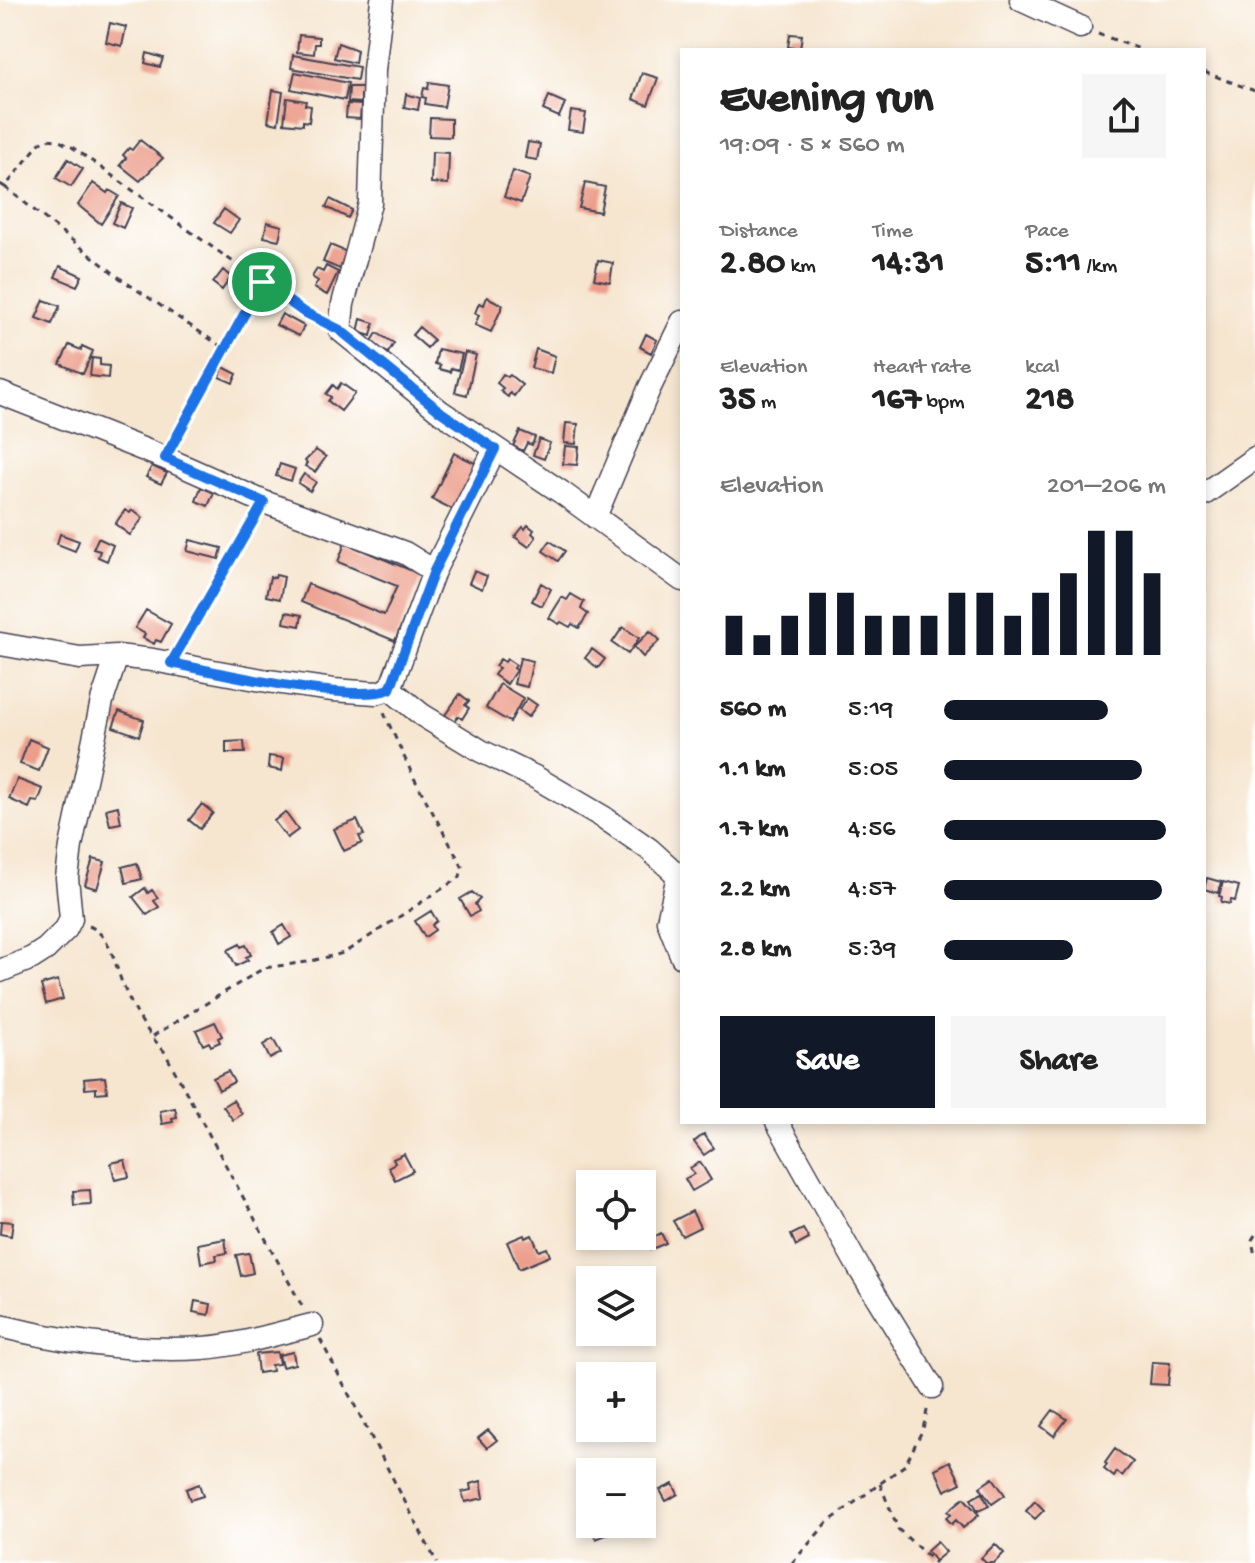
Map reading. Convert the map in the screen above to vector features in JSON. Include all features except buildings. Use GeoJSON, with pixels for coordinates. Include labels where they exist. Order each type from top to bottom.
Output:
{"type":"FeatureCollection","features":[{"type":"Feature","properties":{"kind":"street"},"geometry":{"type":"LineString","coordinates":[[382,0],[374,70],[370,203],[343,304],[340,330],[441,412],[680,579]]}},
{"type":"Feature","properties":{"kind":"street"},"geometry":{"type":"LineString","coordinates":[[1021,0],[1080,27]]}},
{"type":"Feature","properties":{"kind":"street"},"geometry":{"type":"LineString","coordinates":[[595,517],[644,401],[680,326]]}},
{"type":"Feature","properties":{"kind":"street"},"geometry":{"type":"LineString","coordinates":[[0,393],[165,458],[264,502],[405,553],[434,571]]}},
{"type":"Feature","properties":{"kind":"street"},"geometry":{"type":"LineString","coordinates":[[390,689],[434,571],[495,449]]}},
{"type":"Feature","properties":{"kind":"street"},"geometry":{"type":"LineString","coordinates":[[1206,493],[1255,458]]}},
{"type":"Feature","properties":{"kind":"street"},"geometry":{"type":"LineString","coordinates":[[0,644],[80,658],[117,656],[171,663],[333,690],[376,693],[390,689]]}},
{"type":"Feature","properties":{"kind":"street"},"geometry":{"type":"LineString","coordinates":[[0,971],[39,954],[56,940],[71,919],[67,878],[71,846],[102,701],[117,656]]}},
{"type":"Feature","properties":{"kind":"street"},"geometry":{"type":"LineString","coordinates":[[390,689],[413,709],[481,751],[535,777],[603,817],[649,849],[680,877],[668,921],[680,952]]}},
{"type":"Feature","properties":{"kind":"street"},"geometry":{"type":"LineString","coordinates":[[778,1124],[859,1268],[932,1387]]}},
{"type":"Feature","properties":{"kind":"street"},"geometry":{"type":"LineString","coordinates":[[0,1326],[83,1342],[169,1349],[231,1344],[312,1325]]}},
{"type":"Feature","properties":{"kind":"path"},"geometry":{"type":"LineString","coordinates":[[1080,27],[1138,48]]}},
{"type":"Feature","properties":{"kind":"path"},"geometry":{"type":"LineString","coordinates":[[1206,73],[1255,91]]}},
{"type":"Feature","properties":{"kind":"path"},"geometry":{"type":"LineString","coordinates":[[225,349],[121,279],[2,185],[45,139],[57,140],[72,147],[302,311],[340,330]]}},
{"type":"Feature","properties":{"kind":"path"},"geometry":{"type":"LineString","coordinates":[[165,458],[262,282]]}},
{"type":"Feature","properties":{"kind":"path"},"geometry":{"type":"LineString","coordinates":[[171,663],[264,502]]}},
{"type":"Feature","properties":{"kind":"path"},"geometry":{"type":"LineString","coordinates":[[151,1037],[264,968],[344,953],[460,877],[462,866],[414,778],[381,708],[390,689]]}},
{"type":"Feature","properties":{"kind":"path"},"geometry":{"type":"LineString","coordinates":[[71,919],[98,930],[110,949],[124,987],[151,1037],[164,1051],[437,1563]]}},
{"type":"Feature","properties":{"kind":"path"},"geometry":{"type":"LineString","coordinates":[[1255,1235],[1252,1240],[1255,1256]]}},
{"type":"Feature","properties":{"kind":"path"},"geometry":{"type":"LineString","coordinates":[[792,1563],[827,1523],[905,1465],[923,1429],[932,1387]]}},
{"type":"Feature","properties":{"kind":"path"},"geometry":{"type":"LineString","coordinates":[[880,1484],[898,1529],[935,1563]]}},
{"type":"Feature","properties":{"kind":"route"},"geometry":{"type":"LineString","coordinates":[[262,282],[302,311],[340,330],[441,412],[495,449],[434,571],[390,689],[381,693],[268,681],[171,663],[264,502],[165,458],[262,282]]}}]}
